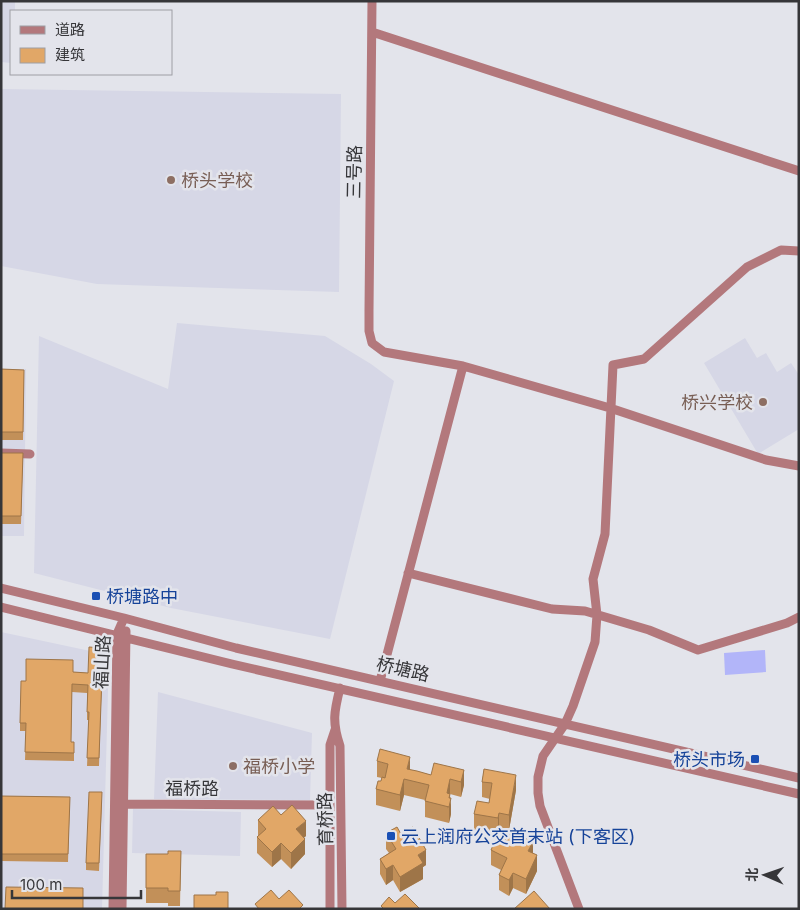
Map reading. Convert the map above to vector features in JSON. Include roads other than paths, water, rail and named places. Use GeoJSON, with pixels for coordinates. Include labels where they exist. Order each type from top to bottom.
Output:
{"type":"FeatureCollection","features":[{"type":"Feature","properties":{"kind":"street","name":"三号路"},"geometry":{"type":"LineString","coordinates":[[372,1],[369,331],[372,343],[384,352],[463,366]]}},
{"type":"Feature","properties":{"kind":"street"},"geometry":{"type":"LineString","coordinates":[[372,32],[799,171]]}},
{"type":"Feature","properties":{"kind":"street"},"geometry":{"type":"LineString","coordinates":[[579,909],[540,806],[538,777],[543,756],[565,724],[573,706],[595,642],[597,615],[593,579],[605,534],[613,365],[644,359],[747,267],[781,250],[799,251]]}},
{"type":"Feature","properties":{"kind":"street"},"geometry":{"type":"LineString","coordinates":[[380,681],[463,366],[610,408],[766,460],[799,466]]}},
{"type":"Feature","properties":{"kind":"street"},"geometry":{"type":"LineString","coordinates":[[1,453],[30,454]]}},
{"type":"Feature","properties":{"kind":"street"},"geometry":{"type":"LineString","coordinates":[[408,573],[552,609],[585,611],[649,630],[698,650],[787,623],[799,617]]}},
{"type":"Feature","properties":{"kind":"street","name":"桥塘路"},"geometry":{"type":"LineString","coordinates":[[1,588],[236,648],[799,778]]}},
{"type":"Feature","properties":{"kind":"street","name":"桥塘路"},"geometry":{"type":"LineString","coordinates":[[1,607],[122,635],[232,664],[799,794]]}},
{"type":"Feature","properties":{"kind":"street","name":"福山路"},"geometry":{"type":"LineString","coordinates":[[113,909],[119,804],[122,635],[124,618]]}},
{"type":"Feature","properties":{"kind":"street","name":"育桥路"},"geometry":{"type":"LineString","coordinates":[[340,688],[334,717],[335,730],[340,746],[342,909]]}},
{"type":"Feature","properties":{"kind":"street","name":"育桥路"},"geometry":{"type":"LineString","coordinates":[[330,909],[330,745],[335,730]]}},
{"type":"Feature","properties":{"kind":"street","name":"福山路"},"geometry":{"type":"LineString","coordinates":[[119,804],[122,909]]}},
{"type":"Feature","properties":{"kind":"street","name":"福桥路"},"geometry":{"type":"LineString","coordinates":[[119,804],[330,805]]}},
{"type":"Feature","properties":{"kind":"place","name":"桥头学校"},"geometry":{"type":"Point","coordinates":[171,180]}},
{"type":"Feature","properties":{"kind":"place","name":"桥兴学校"},"geometry":{"type":"Point","coordinates":[763,402]}},
{"type":"Feature","properties":{"kind":"place","name":"桥塘路中"},"geometry":{"type":"Point","coordinates":[96,596]}},
{"type":"Feature","properties":{"kind":"place","name":"桥头市场"},"geometry":{"type":"Point","coordinates":[755,759]}},
{"type":"Feature","properties":{"kind":"place","name":"福桥小学"},"geometry":{"type":"Point","coordinates":[233,766]}},
{"type":"Feature","properties":{"kind":"place","name":"云上润府公交首末站 (下客区)"},"geometry":{"type":"Point","coordinates":[391,836]}}]}
